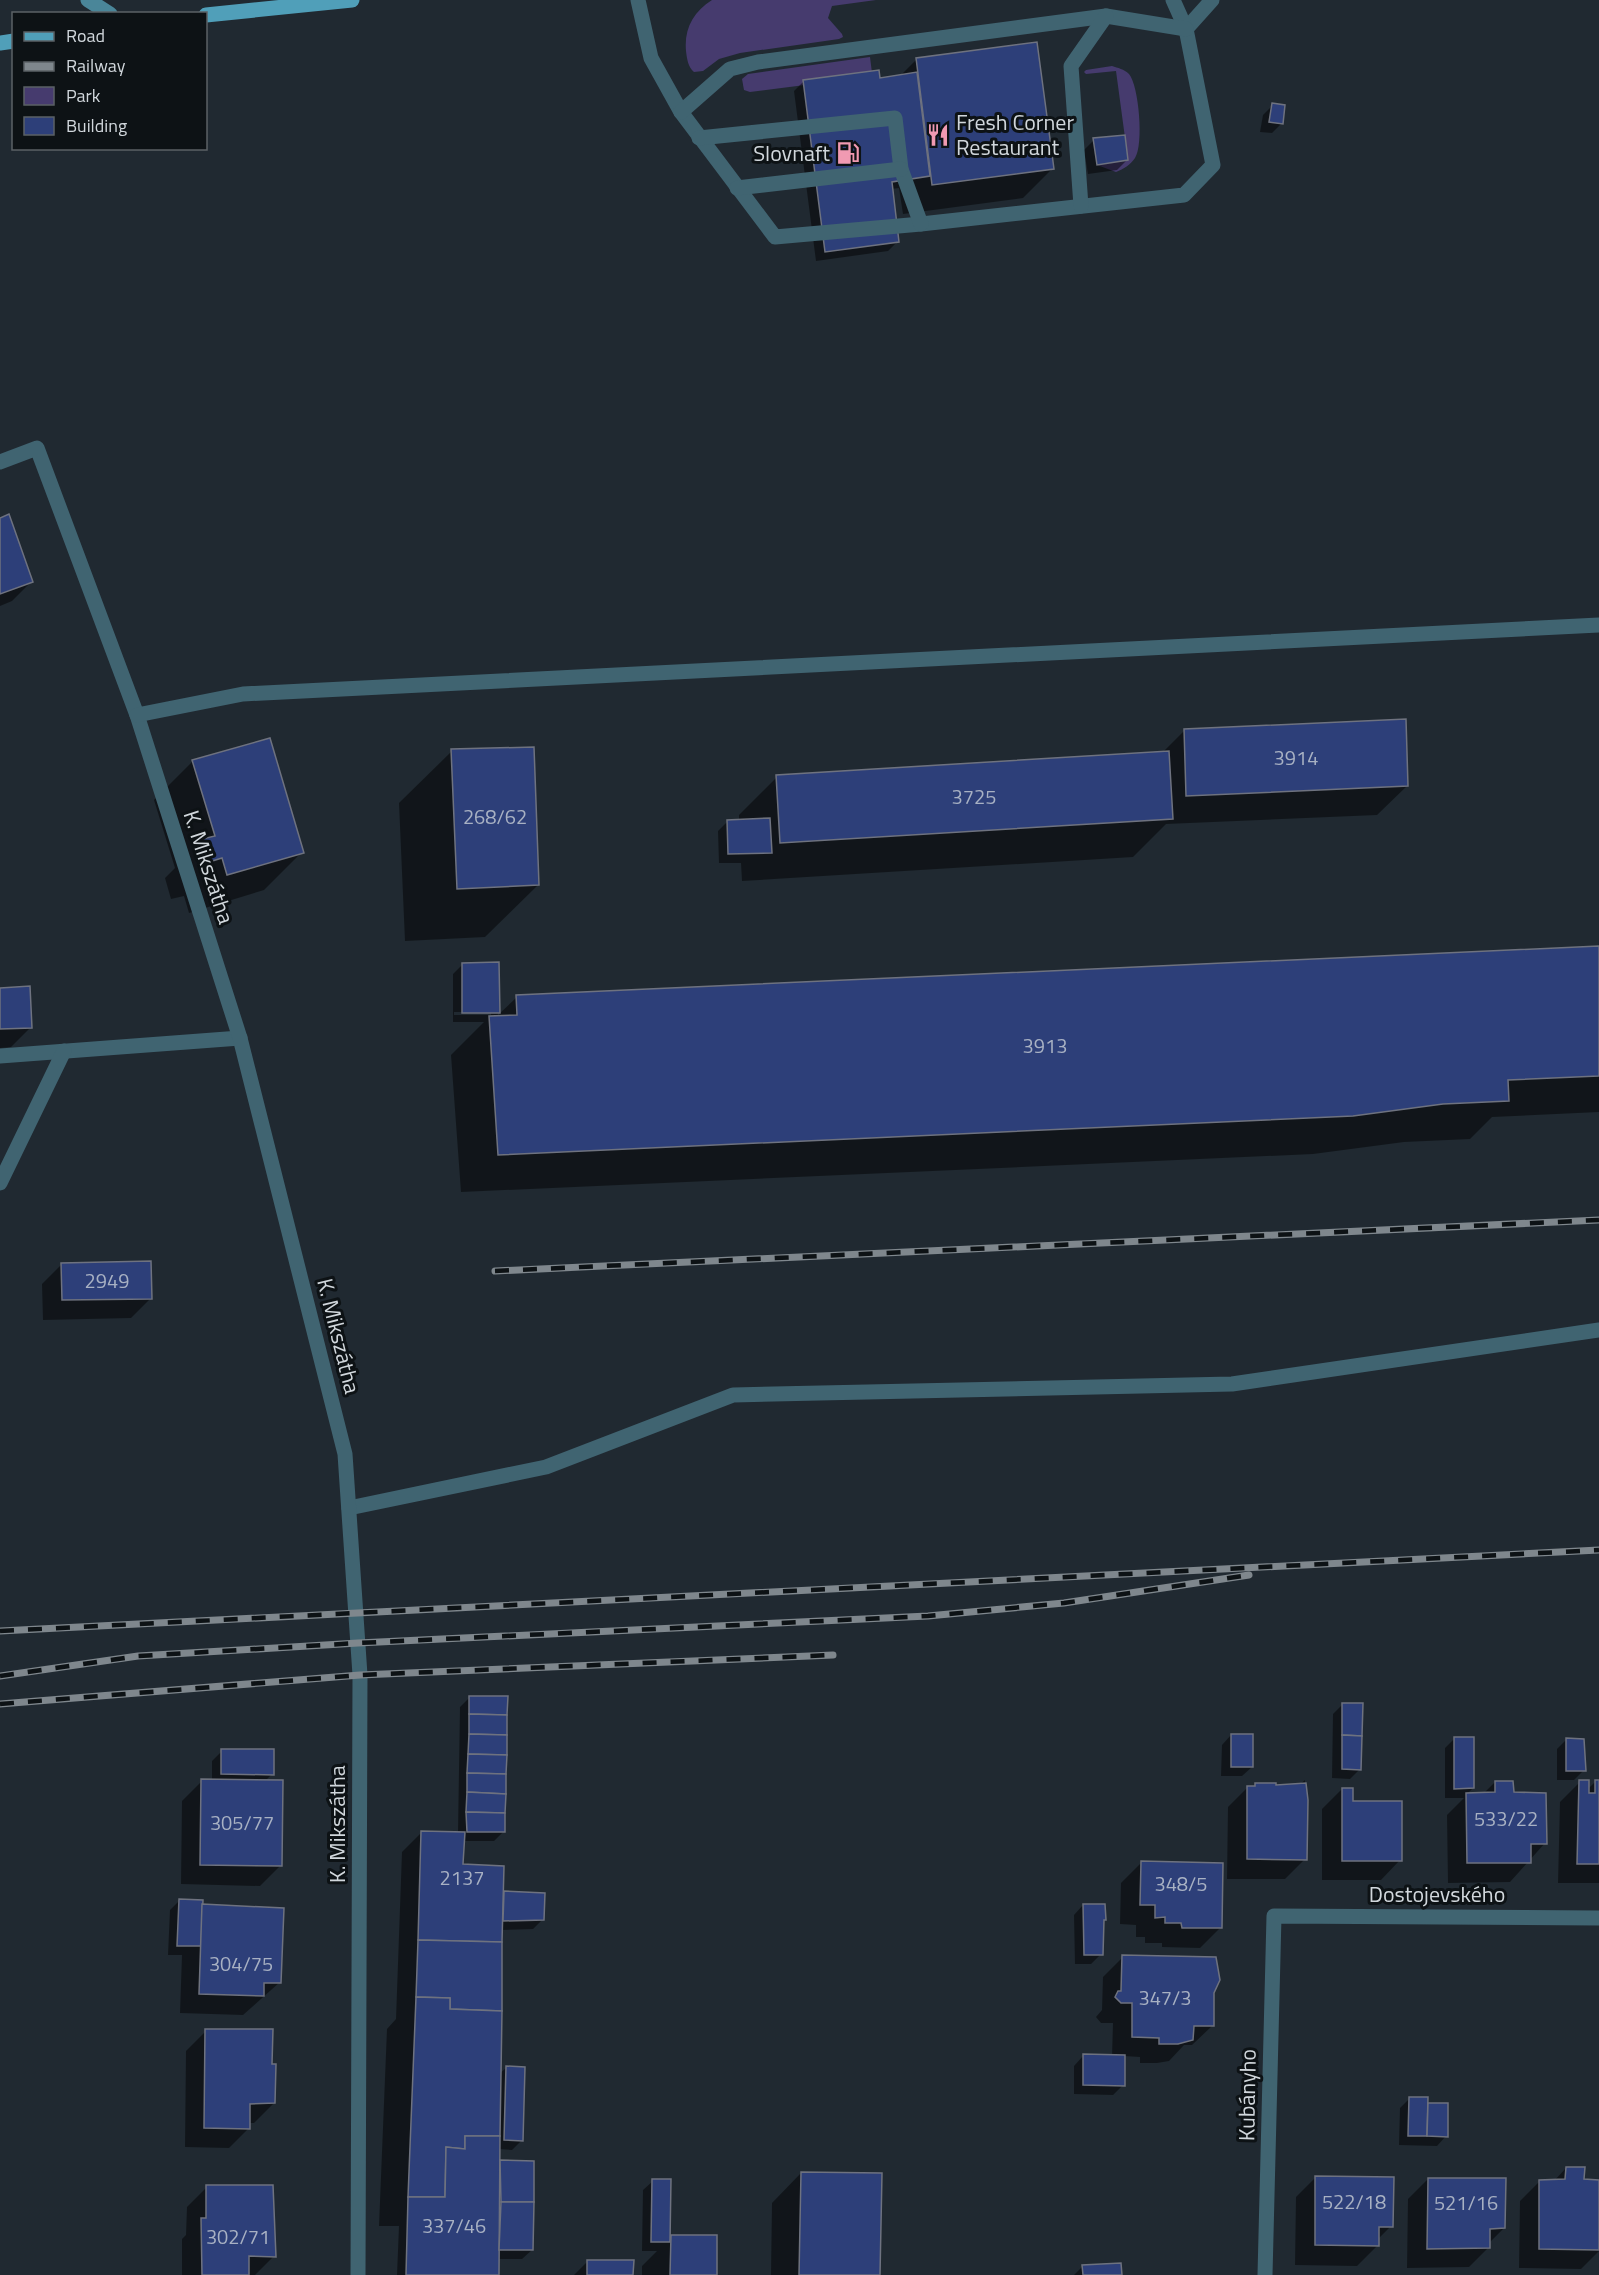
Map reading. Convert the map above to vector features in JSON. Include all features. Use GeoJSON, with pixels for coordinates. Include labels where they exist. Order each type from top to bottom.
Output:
{"type":"FeatureCollection","features":[{"type":"Feature","properties":{"kind":"main road"},"geometry":{"type":"LineString","coordinates":[[207,15],[352,0]]}},
{"type":"Feature","properties":{"kind":"street"},"geometry":{"type":"LineString","coordinates":[[88,0],[107,12]]}},
{"type":"Feature","properties":{"kind":"street"},"geometry":{"type":"LineString","coordinates":[[638,0],[651,58],[681,111],[737,189],[776,237],[921,224],[1184,195],[1213,165],[1186,28],[1173,0]]}},
{"type":"Feature","properties":{"kind":"street"},"geometry":{"type":"LineString","coordinates":[[1186,28],[1212,0]]}},
{"type":"Feature","properties":{"kind":"street"},"geometry":{"type":"LineString","coordinates":[[681,111],[730,69],[758,62],[1106,16],[1186,28]]}},
{"type":"Feature","properties":{"kind":"street"},"geometry":{"type":"LineString","coordinates":[[1081,206],[1071,66],[1106,16]]}},
{"type":"Feature","properties":{"kind":"street"},"geometry":{"type":"LineString","coordinates":[[699,138],[895,118],[901,169],[921,224]]}},
{"type":"Feature","properties":{"kind":"street"},"geometry":{"type":"LineString","coordinates":[[737,189],[901,169]]}},
{"type":"Feature","properties":{"kind":"street","name":"K. Mikszátha"},"geometry":{"type":"LineString","coordinates":[[0,462],[37,448],[137,715],[240,1038],[345,1454],[360,1676],[358,2275]]}},
{"type":"Feature","properties":{"kind":"street"},"geometry":{"type":"LineString","coordinates":[[137,715],[243,694],[1599,625]]}},
{"type":"Feature","properties":{"kind":"street"},"geometry":{"type":"LineString","coordinates":[[0,1056],[240,1038]]}},
{"type":"Feature","properties":{"kind":"street"},"geometry":{"type":"LineString","coordinates":[[0,1183],[64,1051]]}},
{"type":"Feature","properties":{"kind":"street"},"geometry":{"type":"LineString","coordinates":[[349,1508],[546,1467],[733,1395],[1232,1384],[1599,1330]]}},
{"type":"Feature","properties":{"kind":"street","name":"Dostojevského"},"geometry":{"type":"LineString","coordinates":[[1274,1916],[1599,1918]]}},
{"type":"Feature","properties":{"kind":"street","name":"Kubányho"},"geometry":{"type":"LineString","coordinates":[[1265,2275],[1274,1916]]}},
{"type":"Feature","properties":{"kind":"green space"},"geometry":{"type":"Polygon","coordinates":[[[712,0],[876,0],[832,6],[828,18],[842,34],[843,37],[839,39],[740,53],[719,59],[703,71],[694,72],[687,60],[688,28],[700,10],[712,0]]]}},
{"type":"Feature","properties":{"kind":"green space"},"geometry":{"type":"Polygon","coordinates":[[[870,57],[872,73],[860,78],[750,92],[744,90],[742,79],[748,74],[870,57]]]}},
{"type":"Feature","properties":{"kind":"green space"},"geometry":{"type":"Polygon","coordinates":[[[1112,66],[1129,74],[1138,102],[1140,129],[1135,158],[1116,172],[1097,165],[1128,160],[1116,71],[1086,74],[1084,72],[1112,66]]]}},
{"type":"Feature","properties":{"kind":"building"},"geometry":{"type":"Polygon","coordinates":[[[1037,42],[1054,169],[932,185],[916,58],[1037,42]]]}},
{"type":"Feature","properties":{"kind":"building"},"geometry":{"type":"Polygon","coordinates":[[[879,70],[880,78],[917,72],[930,176],[892,182],[899,242],[825,252],[803,80],[879,70]]]}},
{"type":"Feature","properties":{"kind":"building"},"geometry":{"type":"Polygon","coordinates":[[[1272,103],[1285,105],[1283,124],[1269,122],[1272,103]]]}},
{"type":"Feature","properties":{"kind":"building"},"geometry":{"type":"Polygon","coordinates":[[[1125,135],[1128,160],[1097,165],[1093,138],[1125,135]]]}},
{"type":"Feature","properties":{"kind":"building"},"geometry":{"type":"Polygon","coordinates":[[[9,514],[33,582],[0,594],[0,518],[9,514]]]}},
{"type":"Feature","properties":{"kind":"building"},"geometry":{"type":"Polygon","coordinates":[[[1406,719],[1408,786],[1186,796],[1184,729],[1406,719]]]}},
{"type":"Feature","properties":{"kind":"building"},"geometry":{"type":"Polygon","coordinates":[[[270,738],[304,853],[227,875],[222,858],[209,862],[202,839],[215,836],[192,760],[270,738]]]}},
{"type":"Feature","properties":{"kind":"building"},"geometry":{"type":"Polygon","coordinates":[[[534,747],[539,885],[457,889],[451,749],[534,747]]]}},
{"type":"Feature","properties":{"kind":"building"},"geometry":{"type":"Polygon","coordinates":[[[1169,751],[1173,819],[780,843],[776,775],[1169,751]]]}},
{"type":"Feature","properties":{"kind":"building"},"geometry":{"type":"Polygon","coordinates":[[[770,818],[772,853],[728,854],[727,820],[770,818]]]}},
{"type":"Feature","properties":{"kind":"building"},"geometry":{"type":"Polygon","coordinates":[[[1599,946],[1599,1076],[1508,1080],[1509,1101],[1443,1104],[1353,1116],[498,1155],[489,1016],[517,1015],[516,995],[1599,946]]]}},
{"type":"Feature","properties":{"kind":"building"},"geometry":{"type":"Polygon","coordinates":[[[499,962],[500,1013],[462,1013],[462,963],[499,962]]]}},
{"type":"Feature","properties":{"kind":"building"},"geometry":{"type":"Polygon","coordinates":[[[30,986],[32,1028],[0,1029],[0,988],[30,986]]]}},
{"type":"Feature","properties":{"kind":"building"},"geometry":{"type":"Polygon","coordinates":[[[151,1261],[152,1299],[62,1300],[61,1263],[151,1261]]]}},
{"type":"Feature","properties":{"kind":"building"},"geometry":{"type":"Polygon","coordinates":[[[469,1696],[508,1696],[507,1715],[469,1714],[469,1696]]]}},
{"type":"Feature","properties":{"kind":"building"},"geometry":{"type":"Polygon","coordinates":[[[1342,1703],[1363,1703],[1362,1736],[1342,1735],[1342,1703]]]}},
{"type":"Feature","properties":{"kind":"building"},"geometry":{"type":"Polygon","coordinates":[[[469,1714],[507,1715],[507,1735],[469,1734],[469,1714]]]}},
{"type":"Feature","properties":{"kind":"building"},"geometry":{"type":"Polygon","coordinates":[[[469,1734],[507,1735],[507,1755],[468,1754],[469,1734]]]}},
{"type":"Feature","properties":{"kind":"building"},"geometry":{"type":"Polygon","coordinates":[[[1231,1734],[1253,1734],[1253,1767],[1231,1767],[1231,1734]]]}},
{"type":"Feature","properties":{"kind":"building"},"geometry":{"type":"Polygon","coordinates":[[[1342,1735],[1362,1736],[1361,1770],[1342,1769],[1342,1735]]]}},
{"type":"Feature","properties":{"kind":"building"},"geometry":{"type":"Polygon","coordinates":[[[1454,1737],[1474,1737],[1474,1788],[1454,1789],[1454,1737]]]}},
{"type":"Feature","properties":{"kind":"building"},"geometry":{"type":"Polygon","coordinates":[[[1566,1738],[1584,1739],[1586,1771],[1566,1771],[1566,1738]]]}},
{"type":"Feature","properties":{"kind":"building"},"geometry":{"type":"Polygon","coordinates":[[[221,1749],[274,1749],[274,1775],[221,1774],[221,1749]]]}},
{"type":"Feature","properties":{"kind":"building"},"geometry":{"type":"Polygon","coordinates":[[[468,1754],[507,1755],[506,1774],[467,1773],[468,1754]]]}},
{"type":"Feature","properties":{"kind":"building"},"geometry":{"type":"Polygon","coordinates":[[[467,1773],[506,1774],[506,1794],[467,1792],[467,1773]]]}},
{"type":"Feature","properties":{"kind":"building"},"geometry":{"type":"Polygon","coordinates":[[[201,1779],[283,1780],[282,1866],[200,1865],[201,1779]]]}},
{"type":"Feature","properties":{"kind":"building"},"geometry":{"type":"Polygon","coordinates":[[[1579,1780],[1589,1780],[1589,1793],[1595,1793],[1595,1780],[1599,1780],[1599,1864],[1577,1864],[1579,1780]]]}},
{"type":"Feature","properties":{"kind":"building"},"geometry":{"type":"Polygon","coordinates":[[[1495,1781],[1513,1781],[1514,1792],[1546,1793],[1547,1844],[1531,1844],[1531,1863],[1467,1863],[1466,1793],[1495,1792],[1495,1781]]]}},
{"type":"Feature","properties":{"kind":"building"},"geometry":{"type":"Polygon","coordinates":[[[1255,1783],[1276,1783],[1276,1785],[1306,1783],[1307,1860],[1247,1859],[1247,1786],[1255,1786],[1255,1783]]]}},
{"type":"Feature","properties":{"kind":"building"},"geometry":{"type":"Polygon","coordinates":[[[1342,1788],[1353,1788],[1353,1801],[1402,1801],[1402,1861],[1342,1861],[1342,1788]]]}},
{"type":"Feature","properties":{"kind":"building"},"geometry":{"type":"Polygon","coordinates":[[[467,1792],[506,1794],[505,1813],[466,1812],[467,1792]]]}},
{"type":"Feature","properties":{"kind":"building"},"geometry":{"type":"Polygon","coordinates":[[[466,1812],[505,1813],[505,1832],[467,1832],[466,1812]]]}},
{"type":"Feature","properties":{"kind":"building"},"geometry":{"type":"Polygon","coordinates":[[[421,1831],[465,1832],[463,1864],[504,1866],[502,1942],[418,1940],[421,1831]]]}},
{"type":"Feature","properties":{"kind":"building"},"geometry":{"type":"Polygon","coordinates":[[[1141,1861],[1223,1863],[1222,1928],[1182,1928],[1181,1923],[1165,1923],[1165,1917],[1155,1918],[1155,1905],[1140,1905],[1141,1861]]]}},
{"type":"Feature","properties":{"kind":"building"},"geometry":{"type":"Polygon","coordinates":[[[504,1891],[545,1893],[544,1920],[503,1921],[504,1891]]]}},
{"type":"Feature","properties":{"kind":"building"},"geometry":{"type":"Polygon","coordinates":[[[179,1899],[203,1900],[201,1946],[177,1946],[179,1899]]]}},
{"type":"Feature","properties":{"kind":"building"},"geometry":{"type":"Polygon","coordinates":[[[202,1904],[284,1908],[281,1983],[264,1983],[264,1996],[199,1994],[202,1904]]]}},
{"type":"Feature","properties":{"kind":"building"},"geometry":{"type":"Polygon","coordinates":[[[1083,1904],[1105,1904],[1103,1955],[1084,1955],[1083,1904]]]}},
{"type":"Feature","properties":{"kind":"building"},"geometry":{"type":"Polygon","coordinates":[[[418,1940],[502,1942],[502,2011],[450,2009],[450,1998],[416,1997],[418,1940]]]}},
{"type":"Feature","properties":{"kind":"building"},"geometry":{"type":"Polygon","coordinates":[[[1122,1955],[1216,1957],[1220,1980],[1214,1993],[1214,2026],[1194,2026],[1193,2040],[1178,2044],[1159,2044],[1159,2038],[1132,2037],[1132,2003],[1121,2003],[1115,1997],[1118,1991],[1121,1991],[1122,1955]]]}},
{"type":"Feature","properties":{"kind":"building"},"geometry":{"type":"Polygon","coordinates":[[[416,1997],[450,1998],[450,2009],[502,2011],[500,2136],[465,2136],[465,2149],[446,2147],[445,2197],[408,2197],[416,1997]]]}},
{"type":"Feature","properties":{"kind":"building"},"geometry":{"type":"Polygon","coordinates":[[[205,2029],[273,2029],[272,2064],[276,2064],[275,2103],[250,2104],[250,2129],[204,2128],[205,2029]]]}},
{"type":"Feature","properties":{"kind":"building"},"geometry":{"type":"Polygon","coordinates":[[[1083,2054],[1125,2055],[1125,2086],[1083,2085],[1083,2054]]]}},
{"type":"Feature","properties":{"kind":"building"},"geometry":{"type":"Polygon","coordinates":[[[506,2066],[525,2067],[523,2141],[504,2140],[506,2066]]]}},
{"type":"Feature","properties":{"kind":"building"},"geometry":{"type":"Polygon","coordinates":[[[1409,2097],[1428,2097],[1427,2136],[1408,2136],[1409,2097]]]}},
{"type":"Feature","properties":{"kind":"building"},"geometry":{"type":"Polygon","coordinates":[[[1428,2103],[1448,2103],[1448,2137],[1427,2136],[1428,2103]]]}},
{"type":"Feature","properties":{"kind":"building"},"geometry":{"type":"Polygon","coordinates":[[[465,2136],[500,2136],[499,2275],[406,2275],[408,2197],[445,2197],[446,2147],[465,2149],[465,2136]]]}},
{"type":"Feature","properties":{"kind":"building"},"geometry":{"type":"Polygon","coordinates":[[[500,2160],[534,2161],[534,2202],[501,2202],[500,2160]]]}},
{"type":"Feature","properties":{"kind":"building"},"geometry":{"type":"Polygon","coordinates":[[[1566,2167],[1585,2167],[1584,2179],[1599,2180],[1599,2250],[1539,2249],[1539,2180],[1565,2179],[1566,2167]]]}},
{"type":"Feature","properties":{"kind":"building"},"geometry":{"type":"Polygon","coordinates":[[[801,2172],[882,2173],[880,2275],[799,2275],[801,2172]]]}},
{"type":"Feature","properties":{"kind":"building"},"geometry":{"type":"Polygon","coordinates":[[[1315,2176],[1394,2177],[1393,2227],[1379,2227],[1379,2246],[1315,2245],[1315,2176]]]}},
{"type":"Feature","properties":{"kind":"building"},"geometry":{"type":"Polygon","coordinates":[[[1428,2178],[1506,2178],[1505,2228],[1490,2229],[1490,2248],[1427,2249],[1428,2178]]]}},
{"type":"Feature","properties":{"kind":"building"},"geometry":{"type":"Polygon","coordinates":[[[652,2179],[671,2179],[670,2242],[651,2242],[652,2179]]]}},
{"type":"Feature","properties":{"kind":"building"},"geometry":{"type":"Polygon","coordinates":[[[206,2185],[273,2185],[276,2257],[249,2256],[249,2275],[202,2275],[201,2218],[206,2218],[206,2185]]]}},
{"type":"Feature","properties":{"kind":"building"},"geometry":{"type":"Polygon","coordinates":[[[501,2202],[534,2202],[533,2250],[499,2250],[501,2202]]]}},
{"type":"Feature","properties":{"kind":"building"},"geometry":{"type":"Polygon","coordinates":[[[671,2235],[717,2235],[717,2275],[670,2275],[671,2235]]]}},
{"type":"Feature","properties":{"kind":"building"},"geometry":{"type":"Polygon","coordinates":[[[587,2260],[634,2260],[633,2275],[587,2275],[587,2260]]]}},
{"type":"Feature","properties":{"kind":"building"},"geometry":{"type":"Polygon","coordinates":[[[1121,2263],[1122,2275],[1083,2275],[1082,2265],[1121,2263]]]}},
{"type":"Feature","properties":{"kind":"railway"},"geometry":{"type":"LineString","coordinates":[[495,1271],[1599,1220]]}},
{"type":"Feature","properties":{"kind":"railway"},"geometry":{"type":"LineString","coordinates":[[0,1631],[1599,1550]]}},
{"type":"Feature","properties":{"kind":"railway"},"geometry":{"type":"LineString","coordinates":[[0,1676],[138,1656],[358,1643],[928,1616],[1064,1603],[1249,1575]]}},
{"type":"Feature","properties":{"kind":"railway"},"geometry":{"type":"LineString","coordinates":[[0,1704],[360,1675],[833,1655]]}},
{"type":"Feature","properties":{"kind":"place","name":"Fresh Corner Restaurant"},"geometry":{"type":"Point","coordinates":[938,135]}},
{"type":"Feature","properties":{"kind":"place","name":"Slovnaft"},"geometry":{"type":"Point","coordinates":[848,153]}}]}
